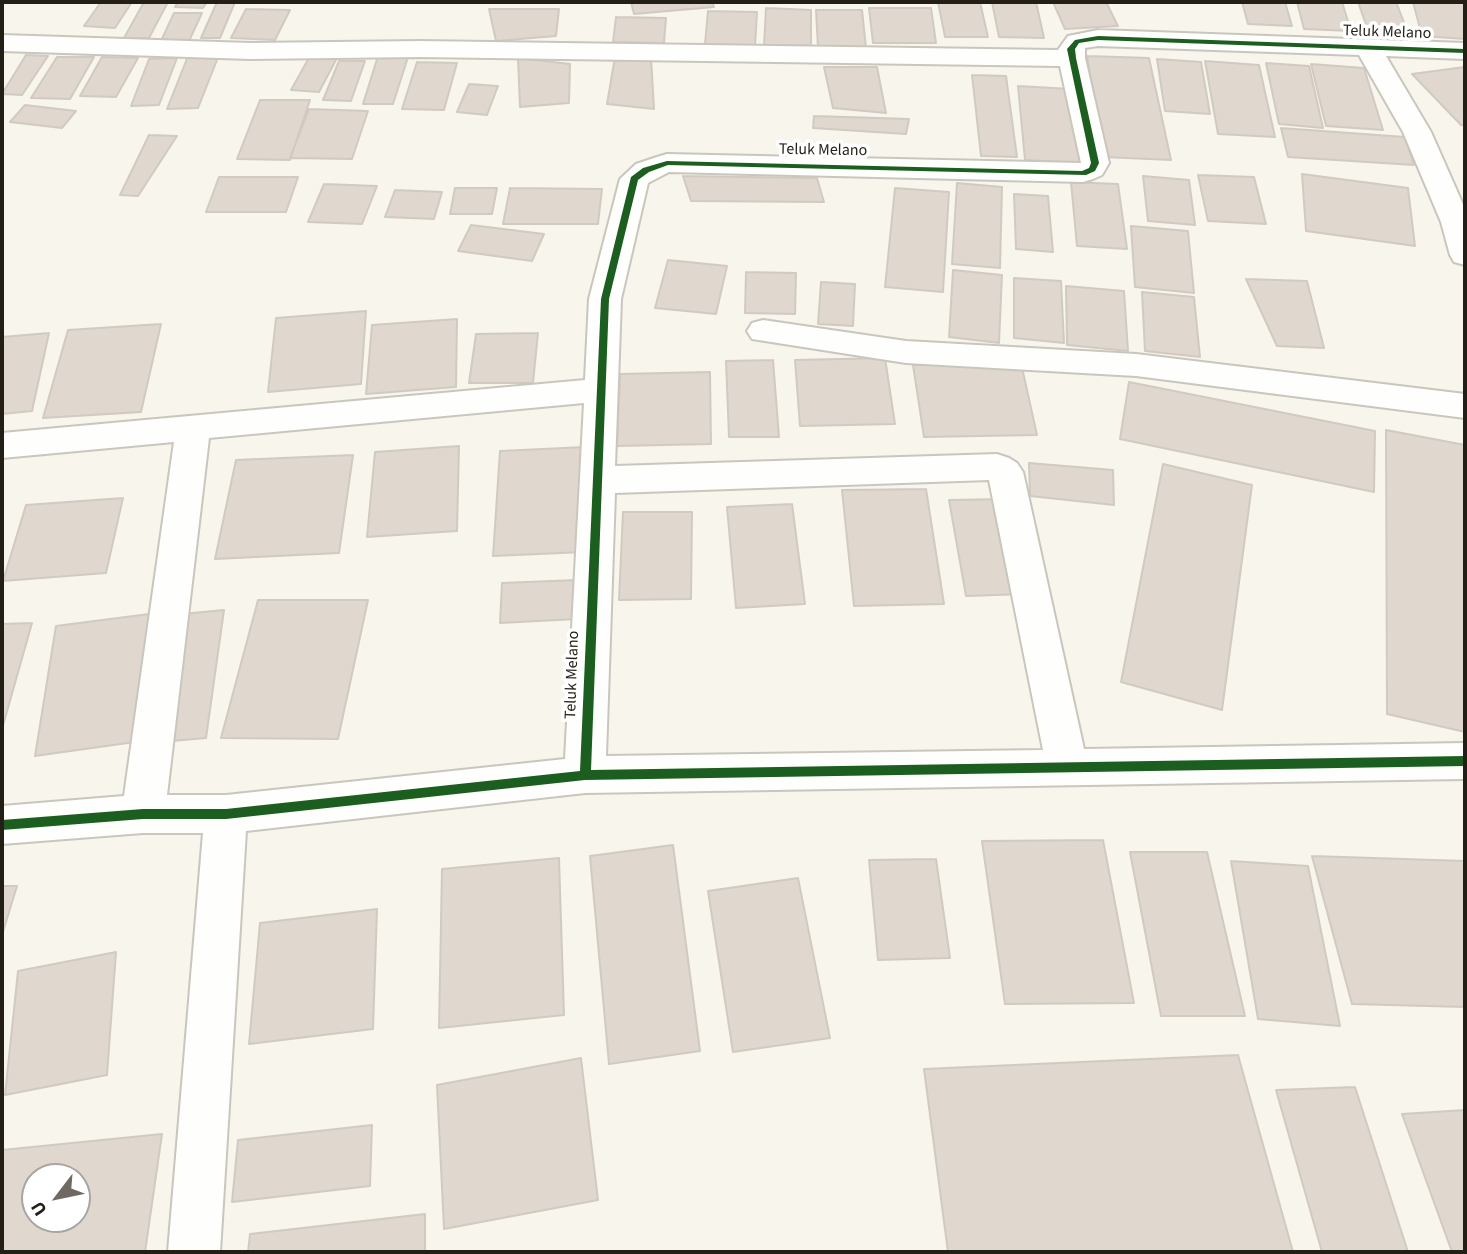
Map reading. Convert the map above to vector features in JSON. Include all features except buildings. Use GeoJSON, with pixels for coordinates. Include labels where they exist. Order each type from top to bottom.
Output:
{"type":"FeatureCollection","features":[{"type":"Feature","properties":{"kind":"street","name":"Teluk Melano"},"geometry":{"type":"LineString","coordinates":[[584,775],[605,299],[635,179],[646,170],[667,163],[1083,173],[1092,169],[1095,163],[1072,58],[1071,48],[1077,41],[1098,38],[1465,51]]}},
{"type":"Feature","properties":{"kind":"street"},"geometry":{"type":"LineString","coordinates":[[2,43],[250,51],[420,49],[1072,58]]}},
{"type":"Feature","properties":{"kind":"street"},"geometry":{"type":"LineString","coordinates":[[1370,49],[1417,132],[1456,222],[1465,254]]}},
{"type":"Feature","properties":{"kind":"street"},"geometry":{"type":"LineString","coordinates":[[763,331],[905,352],[1136,365],[1465,406]]}},
{"type":"Feature","properties":{"kind":"street"},"geometry":{"type":"LineString","coordinates":[[2,445],[601,390]]}},
{"type":"Feature","properties":{"kind":"street"},"geometry":{"type":"LineString","coordinates":[[143,814],[193,428]]}},
{"type":"Feature","properties":{"kind":"street"},"geometry":{"type":"LineString","coordinates":[[597,480],[997,467],[1005,472],[1067,768]]}},
{"type":"Feature","properties":{"kind":"street"},"geometry":{"type":"LineString","coordinates":[[2,825],[143,814],[226,814],[584,775],[1465,761]]}},
{"type":"Feature","properties":{"kind":"street"},"geometry":{"type":"LineString","coordinates":[[194,1252],[226,814]]}},
{"type":"Feature","properties":{"kind":"cycle path"},"geometry":{"type":"LineString","coordinates":[[585,775],[605,299],[634,179],[646,170],[667,163],[1083,173],[1092,169],[1095,163],[1072,58],[1071,49],[1077,41],[1098,38],[1465,51]]}},
{"type":"Feature","properties":{"kind":"cycle path"},"geometry":{"type":"LineString","coordinates":[[2,825],[143,814],[226,814],[585,775],[1465,761]]}}]}
